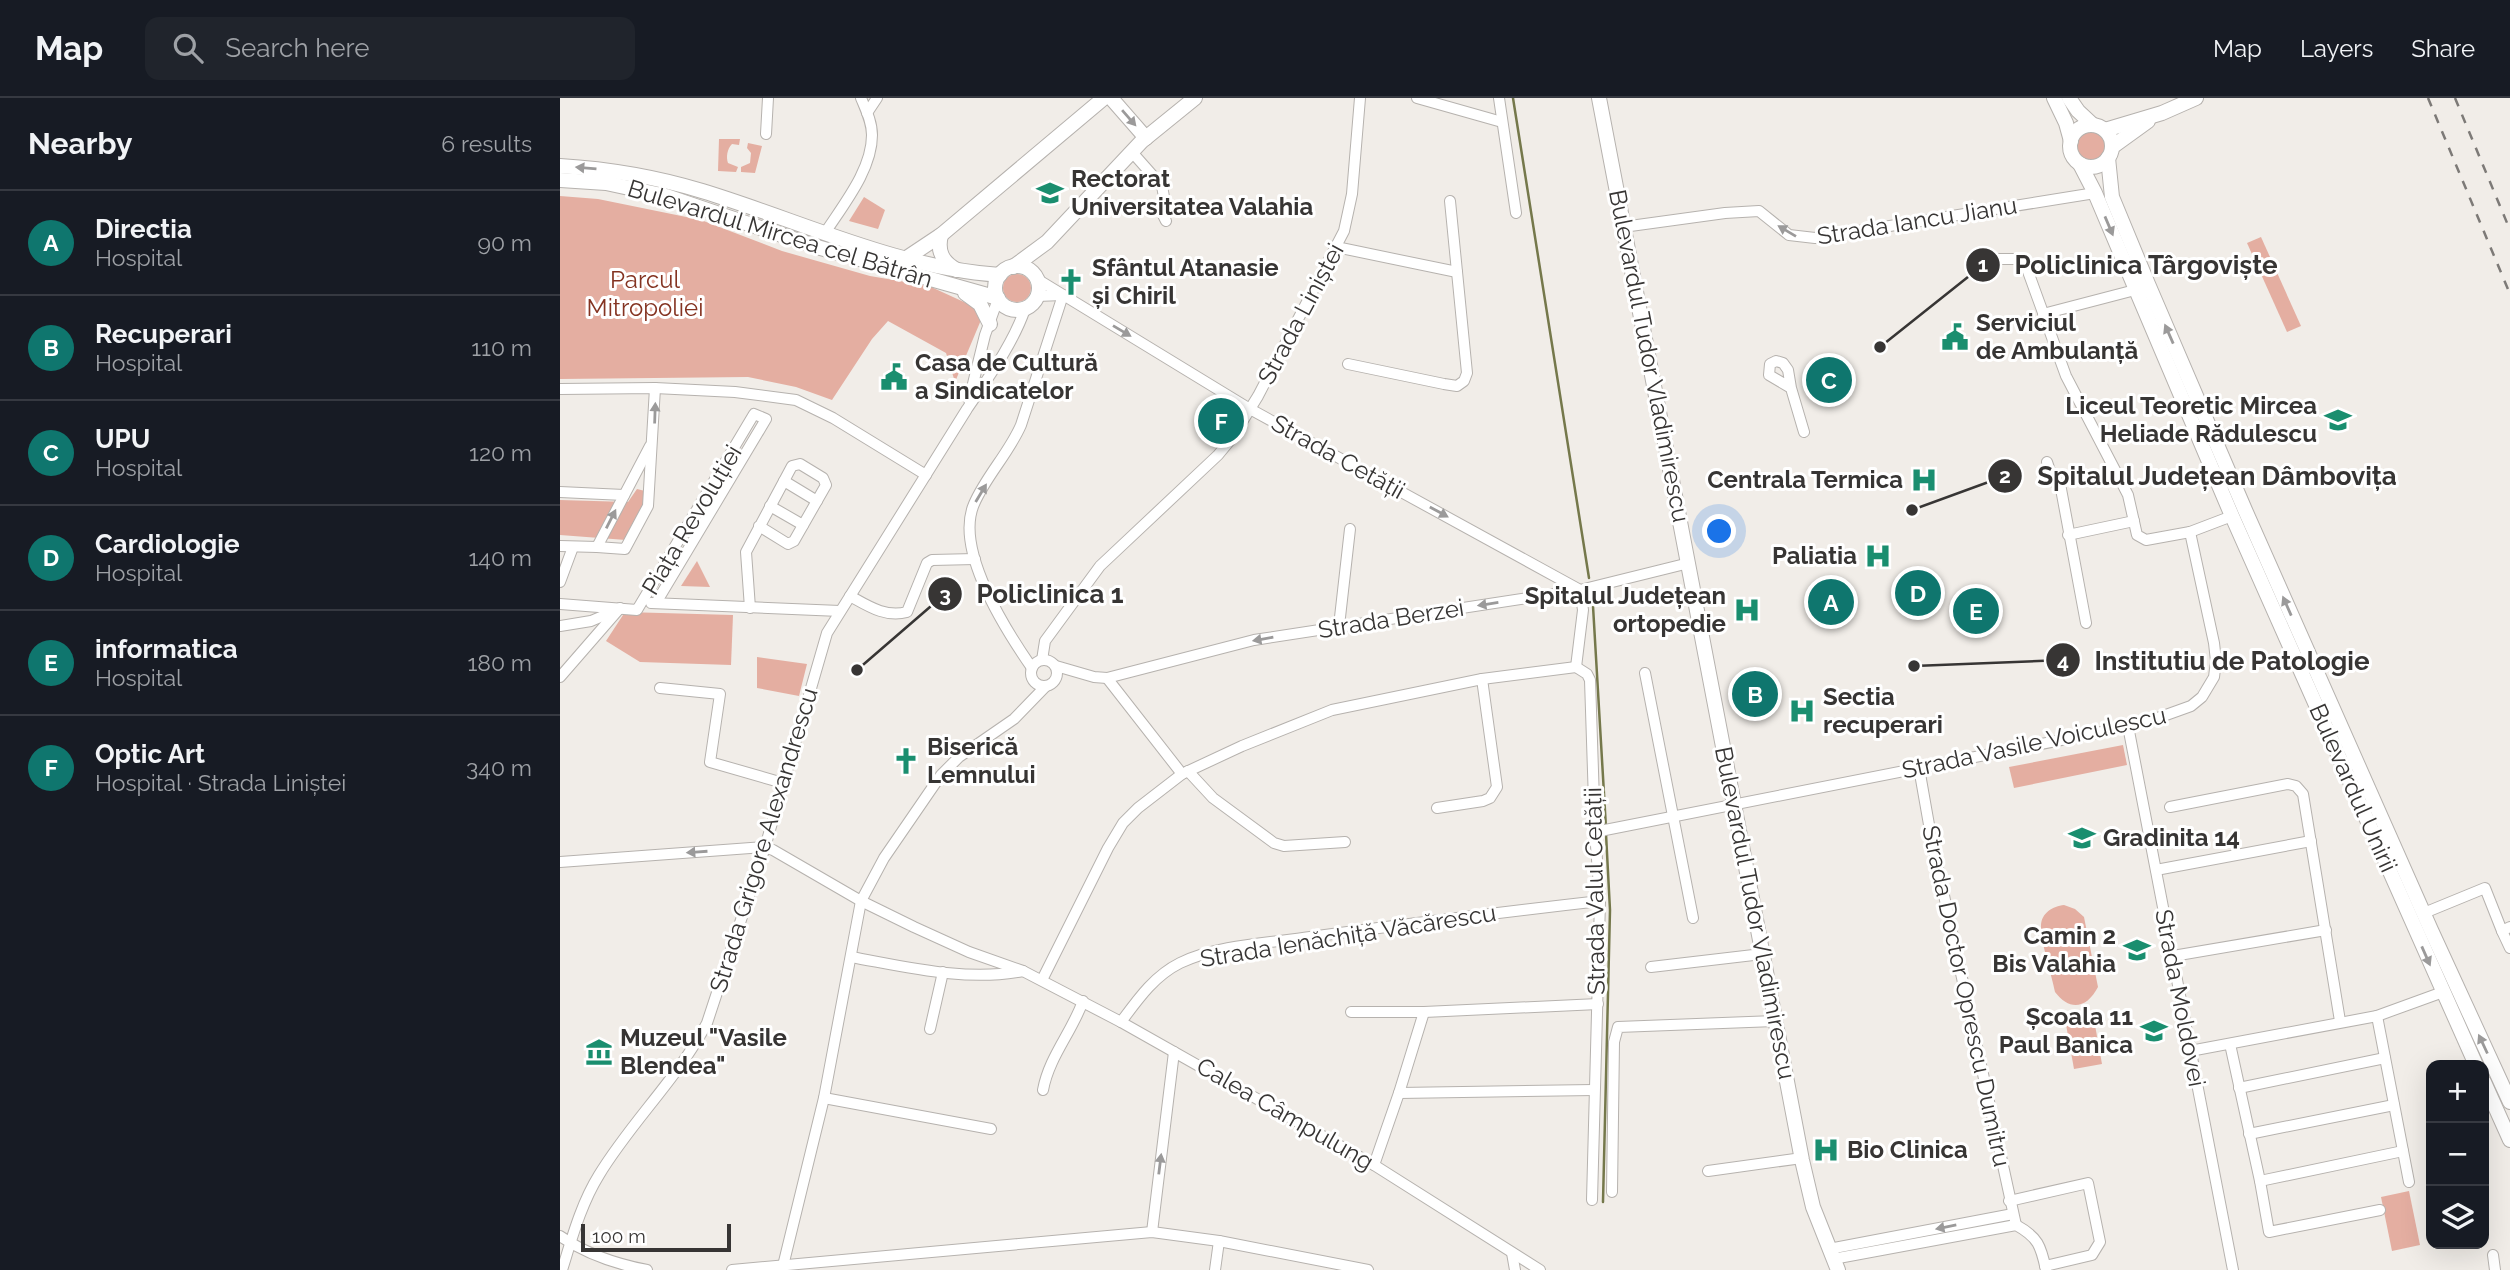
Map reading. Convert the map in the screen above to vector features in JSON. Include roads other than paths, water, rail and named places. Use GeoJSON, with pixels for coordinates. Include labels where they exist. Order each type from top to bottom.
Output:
{"type":"FeatureCollection","features":[{"type":"Feature","properties":{"kind":"main road"},"geometry":{"type":"LineString","coordinates":[[905,259],[941,235],[1104,98]]}},
{"type":"Feature","properties":{"kind":"main road"},"geometry":{"type":"LineString","coordinates":[[1111,98],[1146,138]]}},
{"type":"Feature","properties":{"kind":"main road"},"geometry":{"type":"LineString","coordinates":[[1013,267],[1025,268],[1035,277],[1039,288],[1037,296],[1025,309],[1011,309],[998,299],[996,287],[1000,275],[1046,242],[1131,151],[1195,98]]}},
{"type":"Feature","properties":{"kind":"main road","name":"Bulevardul Tudor Vladimirescu"},"geometry":{"type":"LineString","coordinates":[[1599,98],[1802,1158],[1813,1207],[1833,1259]]}},
{"type":"Feature","properties":{"kind":"main road"},"geometry":{"type":"LineString","coordinates":[[2054,98],[2065,120],[2071,141],[2071,153],[2080,164],[2095,167],[2158,114]]}},
{"type":"Feature","properties":{"kind":"main road"},"geometry":{"type":"LineString","coordinates":[[2069,98],[2078,111],[2110,138],[2110,152]]}},
{"type":"Feature","properties":{"kind":"main road"},"geometry":{"type":"LineString","coordinates":[[2071,141],[2079,129],[2099,128],[2158,114],[2196,98]]}},
{"type":"Feature","properties":{"kind":"main road","name":"Bulevardul Unirii"},"geometry":{"type":"LineString","coordinates":[[2110,152],[2112,197],[2141,287]]}},
{"type":"Feature","properties":{"kind":"main road","name":"Bulevardul Unirii"},"geometry":{"type":"LineString","coordinates":[[2080,164],[2141,287],[2238,513],[2450,989],[2510,1102]]}},
{"type":"Feature","properties":{"kind":"main road","name":"Bulevardul Mircea cel Bătrân"},"geometry":{"type":"LineString","coordinates":[[560,166],[615,172],[677,184],[905,259],[965,273],[1000,275]]}},
{"type":"Feature","properties":{"kind":"main road","name":"Bulevardul Mircea cel Bătrân"},"geometry":{"type":"LineString","coordinates":[[560,180],[606,183],[666,196],[817,247],[998,299]]}},
{"type":"Feature","properties":{"kind":"main road"},"geometry":{"type":"LineString","coordinates":[[941,235],[939,248],[944,260],[965,273]]}},
{"type":"Feature","properties":{"kind":"main road"},"geometry":{"type":"LineString","coordinates":[[1035,277],[1046,242]]}},
{"type":"Feature","properties":{"kind":"main road"},"geometry":{"type":"LineString","coordinates":[[948,284],[981,304],[990,324]]}},
{"type":"Feature","properties":{"kind":"main road","name":"Bulevardul Unirii"},"geometry":{"type":"LineString","coordinates":[[2450,989],[2474,1060]]}},
{"type":"Feature","properties":{"kind":"main road"},"geometry":{"type":"LineString","coordinates":[[2489,1093],[2510,1140]]}},
{"type":"Feature","properties":{"kind":"street"},"geometry":{"type":"LineString","coordinates":[[766,134],[768,98]]}},
{"type":"Feature","properties":{"kind":"street"},"geometry":{"type":"LineString","coordinates":[[825,233],[866,163],[872,134],[861,98]]}},
{"type":"Feature","properties":{"kind":"street"},"geometry":{"type":"LineString","coordinates":[[867,113],[877,98]]}},
{"type":"Feature","properties":{"kind":"street","name":"Strada Liniștei"},"geometry":{"type":"LineString","coordinates":[[1036,666],[1045,641],[1100,566],[1218,455],[1250,409],[1336,247],[1350,213],[1360,98]]}},
{"type":"Feature","properties":{"kind":"street"},"geometry":{"type":"LineString","coordinates":[[1417,98],[1502,122]]}},
{"type":"Feature","properties":{"kind":"street"},"geometry":{"type":"LineString","coordinates":[[1499,98],[1516,213]]}},
{"type":"Feature","properties":{"kind":"street"},"geometry":{"type":"LineString","coordinates":[[1131,151],[1162,186],[1164,197],[1160,209],[1166,221]]}},
{"type":"Feature","properties":{"kind":"street","name":"Strada Iancu Jianu"},"geometry":{"type":"LineString","coordinates":[[1623,227],[1759,211],[1789,234],[1815,238],[2095,193]]}},
{"type":"Feature","properties":{"kind":"street"},"geometry":{"type":"LineString","coordinates":[[1349,364],[1457,386],[1464,381],[1467,373],[1450,201]]}},
{"type":"Feature","properties":{"kind":"street"},"geometry":{"type":"LineString","coordinates":[[1336,247],[1457,272]]}},
{"type":"Feature","properties":{"kind":"street"},"geometry":{"type":"LineString","coordinates":[[1998,259],[2021,259],[2026,266],[2066,376],[2128,495],[2137,535],[2142,540],[2190,532],[2238,513]]}},
{"type":"Feature","properties":{"kind":"street","name":"Strada Cetății"},"geometry":{"type":"LineString","coordinates":[[1035,277],[1250,409],[1580,590]]}},
{"type":"Feature","properties":{"kind":"street"},"geometry":{"type":"LineString","coordinates":[[2043,314],[2141,287]]}},
{"type":"Feature","properties":{"kind":"street"},"geometry":{"type":"LineString","coordinates":[[1037,296],[1063,295],[1021,425],[1014,441],[973,505],[971,524],[975,559],[1001,622],[1022,654],[1036,666],[1038,684],[1051,683]]}},
{"type":"Feature","properties":{"kind":"street","name":"Strada Grigore Alexandrescu"},"geometry":{"type":"LineString","coordinates":[[967,409],[998,299]]}},
{"type":"Feature","properties":{"kind":"street","name":"Strada Grigore Alexandrescu"},"geometry":{"type":"LineString","coordinates":[[562,1270],[597,1177],[708,1023],[765,847],[827,633],[991,375],[1025,309]]}},
{"type":"Feature","properties":{"kind":"street"},"geometry":{"type":"LineString","coordinates":[[560,389],[655,388],[743,393],[796,400],[833,418],[926,475]]}},
{"type":"Feature","properties":{"kind":"street"},"geometry":{"type":"LineString","coordinates":[[560,546],[625,549],[648,506],[655,388]]}},
{"type":"Feature","properties":{"kind":"street"},"geometry":{"type":"LineString","coordinates":[[1791,388],[1804,432]]}},
{"type":"Feature","properties":{"kind":"street","name":"Piața Revoluției"},"geometry":{"type":"LineString","coordinates":[[620,608],[637,610],[754,414],[766,419],[656,603]]}},
{"type":"Feature","properties":{"kind":"street"},"geometry":{"type":"LineString","coordinates":[[597,547],[654,438]]}},
{"type":"Feature","properties":{"kind":"street"},"geometry":{"type":"LineString","coordinates":[[2047,462],[2053,480],[2061,489],[2086,623]]}},
{"type":"Feature","properties":{"kind":"street"},"geometry":{"type":"LineString","coordinates":[[750,608],[746,552],[759,526],[792,466],[800,464],[823,478],[826,485],[794,541],[788,544],[759,526]]}},
{"type":"Feature","properties":{"kind":"street"},"geometry":{"type":"LineString","coordinates":[[784,481],[817,501]]}},
{"type":"Feature","properties":{"kind":"street"},"geometry":{"type":"LineString","coordinates":[[560,492],[624,495]]}},
{"type":"Feature","properties":{"kind":"street"},"geometry":{"type":"LineString","coordinates":[[770,506],[803,526]]}},
{"type":"Feature","properties":{"kind":"street"},"geometry":{"type":"LineString","coordinates":[[2068,535],[2134,521]]}},
{"type":"Feature","properties":{"kind":"street"},"geometry":{"type":"LineString","coordinates":[[1339,626],[1350,529]]}},
{"type":"Feature","properties":{"kind":"street","name":"Strada Vasile Voiculescu"},"geometry":{"type":"LineString","coordinates":[[1595,832],[2128,726],[2176,713],[2191,706],[2202,697],[2214,677],[2216,661],[2190,532]]}},
{"type":"Feature","properties":{"kind":"street"},"geometry":{"type":"LineString","coordinates":[[560,582],[573,547]]}},
{"type":"Feature","properties":{"kind":"street"},"geometry":{"type":"LineString","coordinates":[[850,596],[879,611],[896,615],[907,612],[927,564],[932,560],[975,559]]}},
{"type":"Feature","properties":{"kind":"street","name":"Strada Berzei"},"geometry":{"type":"LineString","coordinates":[[1056,666],[1107,678],[1254,640],[1580,590],[1689,563]]}},
{"type":"Feature","properties":{"kind":"street"},"geometry":{"type":"LineString","coordinates":[[1042,980],[1123,823],[1138,808],[1185,773],[1279,730],[1332,710],[1482,680],[1576,667],[1583,610],[1580,590]]}},
{"type":"Feature","properties":{"kind":"street"},"geometry":{"type":"LineString","coordinates":[[643,602],[840,611]]}},
{"type":"Feature","properties":{"kind":"street"},"geometry":{"type":"LineString","coordinates":[[560,604],[620,608]]}},
{"type":"Feature","properties":{"kind":"street"},"geometry":{"type":"LineString","coordinates":[[560,626],[591,621],[620,608]]}},
{"type":"Feature","properties":{"kind":"street"},"geometry":{"type":"LineString","coordinates":[[560,677],[620,608]]}},
{"type":"Feature","properties":{"kind":"street"},"geometry":{"type":"LineString","coordinates":[[783,1268],[824,1098],[862,901],[879,866],[941,775],[959,757],[1006,726],[1058,674],[1056,666],[1049,660],[1036,666]]}},
{"type":"Feature","properties":{"kind":"street"},"geometry":{"type":"LineString","coordinates":[[1025,707],[1036,666]]}},
{"type":"Feature","properties":{"kind":"street","name":"Strada Valul Cetății"},"geometry":{"type":"LineString","coordinates":[[1576,667],[1587,674],[1590,680],[1600,901],[1592,1200]]}},
{"type":"Feature","properties":{"kind":"street"},"geometry":{"type":"LineString","coordinates":[[1645,673],[1693,918]]}},
{"type":"Feature","properties":{"kind":"street","name":"Strada Berzei"},"geometry":{"type":"LineString","coordinates":[[1051,683],[1094,677]]}},
{"type":"Feature","properties":{"kind":"street"},"geometry":{"type":"LineString","coordinates":[[1107,678],[1185,773],[1213,798],[1273,843],[1284,846],[1345,842]]}},
{"type":"Feature","properties":{"kind":"street"},"geometry":{"type":"LineString","coordinates":[[1437,808],[1483,801],[1490,798],[1497,787],[1482,680]]}},
{"type":"Feature","properties":{"kind":"street"},"geometry":{"type":"LineString","coordinates":[[660,688],[720,694],[710,762],[783,783]]}},
{"type":"Feature","properties":{"kind":"street","name":"Strada Moldovei"},"geometry":{"type":"LineString","coordinates":[[2128,726],[2233,1270]]}},
{"type":"Feature","properties":{"kind":"street","name":"Strada Doctor Oprescu Dumitru"},"geometry":{"type":"LineString","coordinates":[[1919,768],[1931,836],[2014,1219]]}},
{"type":"Feature","properties":{"kind":"street"},"geometry":{"type":"LineString","coordinates":[[2170,807],[2288,784],[2296,786],[2302,794],[2311,841],[2340,1021]]}},
{"type":"Feature","properties":{"kind":"street"},"geometry":{"type":"LineString","coordinates":[[2156,870],[2311,841]]}},
{"type":"Feature","properties":{"kind":"street"},"geometry":{"type":"LineString","coordinates":[[560,862],[765,847]]}},
{"type":"Feature","properties":{"kind":"street","name":"Calea Câmpulung"},"geometry":{"type":"LineString","coordinates":[[765,847],[862,901],[955,946],[1023,971],[1083,1001],[1374,1165],[1540,1270]]}},
{"type":"Feature","properties":{"kind":"street"},"geometry":{"type":"LineString","coordinates":[[2417,916],[2485,888],[2506,929],[2510,948]]}},
{"type":"Feature","properties":{"kind":"street","name":"Strada Ienăchiță Văcărescu"},"geometry":{"type":"LineString","coordinates":[[1121,1022],[1143,992],[1163,974],[1181,962],[1199,956],[1324,935],[1600,901]]}},
{"type":"Feature","properties":{"kind":"street"},"geometry":{"type":"LineString","coordinates":[[2173,956],[2326,930]]}},
{"type":"Feature","properties":{"kind":"street"},"geometry":{"type":"LineString","coordinates":[[1651,967],[1762,954]]}},
{"type":"Feature","properties":{"kind":"street"},"geometry":{"type":"LineString","coordinates":[[851,957],[943,972],[986,975],[1023,971]]}},
{"type":"Feature","properties":{"kind":"street"},"geometry":{"type":"LineString","coordinates":[[930,1030],[943,972]]}},
{"type":"Feature","properties":{"kind":"street"},"geometry":{"type":"LineString","coordinates":[[2190,1051],[2377,1016],[2450,989]]}},
{"type":"Feature","properties":{"kind":"street"},"geometry":{"type":"LineString","coordinates":[[1043,1090],[1050,1066],[1070,1032],[1083,1001]]}},
{"type":"Feature","properties":{"kind":"street"},"geometry":{"type":"LineString","coordinates":[[1351,1012],[1424,1012],[1598,1004]]}},
{"type":"Feature","properties":{"kind":"street"},"geometry":{"type":"LineString","coordinates":[[1374,1165],[1424,1012]]}},
{"type":"Feature","properties":{"kind":"street"},"geometry":{"type":"LineString","coordinates":[[2377,1016],[2409,1182]]}},
{"type":"Feature","properties":{"kind":"street","name":"Strada Valul Cetății"},"geometry":{"type":"LineString","coordinates":[[1612,1192],[1615,1031],[1622,1025],[1775,1021]]}},
{"type":"Feature","properties":{"kind":"street"},"geometry":{"type":"LineString","coordinates":[[2230,1044],[2269,1233],[2380,1210]]}},
{"type":"Feature","properties":{"kind":"street"},"geometry":{"type":"LineString","coordinates":[[1152,1232],[1174,1052]]}},
{"type":"Feature","properties":{"kind":"street"},"geometry":{"type":"LineString","coordinates":[[2239,1088],[2385,1058]]}},
{"type":"Feature","properties":{"kind":"street"},"geometry":{"type":"LineString","coordinates":[[1399,1093],[1594,1090]]}},
{"type":"Feature","properties":{"kind":"street"},"geometry":{"type":"LineString","coordinates":[[824,1098],[991,1129]]}},
{"type":"Feature","properties":{"kind":"street"},"geometry":{"type":"LineString","coordinates":[[2249,1134],[2394,1105]]}},
{"type":"Feature","properties":{"kind":"street"},"geometry":{"type":"LineString","coordinates":[[2260,1181],[2403,1151]]}},
{"type":"Feature","properties":{"kind":"street"},"geometry":{"type":"LineString","coordinates":[[1708,1171],[1802,1158]]}},
{"type":"Feature","properties":{"kind":"street"},"geometry":{"type":"LineString","coordinates":[[1833,1259],[2014,1219],[2033,1234],[2046,1268],[2092,1255],[2100,1242],[2088,1183],[2009,1201]]}},
{"type":"Feature","properties":{"kind":"street"},"geometry":{"type":"LineString","coordinates":[[733,1270],[817,1266],[1152,1232],[1219,1241],[1368,1270]]}},
{"type":"Feature","properties":{"kind":"street"},"geometry":{"type":"LineString","coordinates":[[560,1236],[570,1244],[601,1258],[647,1270]]}},
{"type":"Feature","properties":{"kind":"street"},"geometry":{"type":"LineString","coordinates":[[1215,1270],[1219,1241]]}},
{"type":"Feature","properties":{"kind":"street"},"geometry":{"type":"LineString","coordinates":[[1512,1253],[1515,1270]]}},
{"type":"Feature","properties":{"kind":"street"},"geometry":{"type":"LineString","coordinates":[[2493,1255],[2495,1270]]}},
{"type":"Feature","properties":{"kind":"waterway"},"geometry":{"type":"LineString","coordinates":[[1513,98],[1589,578]]}},
{"type":"Feature","properties":{"kind":"waterway"},"geometry":{"type":"LineString","coordinates":[[1593,606],[1606,828]]}},
{"type":"Feature","properties":{"kind":"waterway"},"geometry":{"type":"LineString","coordinates":[[1603,1202],[1610,910],[1606,834]]}},
{"type":"Feature","properties":{"kind":"railway"},"geometry":{"type":"LineString","coordinates":[[2428,98],[2510,294]]}},
{"type":"Feature","properties":{"kind":"railway"},"geometry":{"type":"LineString","coordinates":[[2455,98],[2510,230]]}},
{"type":"Feature","properties":{"kind":"place","name":"Rectorat Universitatea Valahia"},"geometry":{"type":"Point","coordinates":[1050,193]}},
{"type":"Feature","properties":{"kind":"place","name":"Sfântul Atanasie și Chiril"},"geometry":{"type":"Point","coordinates":[1071,282]}},
{"type":"Feature","properties":{"kind":"place","name":"Serviciul de Ambulanță"},"geometry":{"type":"Point","coordinates":[1955,337]}},
{"type":"Feature","properties":{"kind":"place","name":"Policlinica Târgoviște"},"geometry":{"type":"Point","coordinates":[1880,347]}},
{"type":"Feature","properties":{"kind":"place","name":"Casa de Cultură a Sindicatelor"},"geometry":{"type":"Point","coordinates":[894,377]}},
{"type":"Feature","properties":{"kind":"place","name":"UPU"},"geometry":{"type":"Point","coordinates":[1829,380]}},
{"type":"Feature","properties":{"kind":"place","name":"Liceul Teoretic Mircea Heliade Rădulescu"},"geometry":{"type":"Point","coordinates":[2338,420]}},
{"type":"Feature","properties":{"kind":"place","name":"Optic Art"},"geometry":{"type":"Point","coordinates":[1221,421]}},
{"type":"Feature","properties":{"kind":"place","name":"Centrala Termica"},"geometry":{"type":"Point","coordinates":[1924,480]}},
{"type":"Feature","properties":{"kind":"place","name":"Spitalul Județean Dâmbovița"},"geometry":{"type":"Point","coordinates":[1912,510]}},
{"type":"Feature","properties":{"kind":"place","name":"Paliatia"},"geometry":{"type":"Point","coordinates":[1878,556]}},
{"type":"Feature","properties":{"kind":"place","name":"Cardiologie"},"geometry":{"type":"Point","coordinates":[1918,593]}},
{"type":"Feature","properties":{"kind":"place","name":"Directia"},"geometry":{"type":"Point","coordinates":[1831,602]}},
{"type":"Feature","properties":{"kind":"place","name":"Spitalul Județean ortopedie"},"geometry":{"type":"Point","coordinates":[1747,610]}},
{"type":"Feature","properties":{"kind":"place","name":"informatica"},"geometry":{"type":"Point","coordinates":[1976,611]}},
{"type":"Feature","properties":{"kind":"place","name":"Institutiu de Patologie"},"geometry":{"type":"Point","coordinates":[1914,666]}},
{"type":"Feature","properties":{"kind":"place","name":"Policlinica 1"},"geometry":{"type":"Point","coordinates":[857,670]}},
{"type":"Feature","properties":{"kind":"place","name":"Recuperari"},"geometry":{"type":"Point","coordinates":[1755,694]}},
{"type":"Feature","properties":{"kind":"place","name":"Sectia recuperari"},"geometry":{"type":"Point","coordinates":[1802,711]}},
{"type":"Feature","properties":{"kind":"place","name":"Biserică Lemnului"},"geometry":{"type":"Point","coordinates":[906,761]}},
{"type":"Feature","properties":{"kind":"place","name":"Gradinita 14"},"geometry":{"type":"Point","coordinates":[2082,838]}},
{"type":"Feature","properties":{"kind":"place","name":"Camin 2 Bis Valahia"},"geometry":{"type":"Point","coordinates":[2137,950]}},
{"type":"Feature","properties":{"kind":"place","name":"Școala 11 Paul Banica"},"geometry":{"type":"Point","coordinates":[2154,1031]}},
{"type":"Feature","properties":{"kind":"place","name":"Muzeul \"Vasile Blendea\""},"geometry":{"type":"Point","coordinates":[599,1052]}},
{"type":"Feature","properties":{"kind":"place","name":"Bio Clinica"},"geometry":{"type":"Point","coordinates":[1826,1150]}},
{"type":"Feature","properties":{"kind":"park label","name":"Parcul Mitropoliei"},"geometry":{"type":"Point","coordinates":[645,294]}}]}
